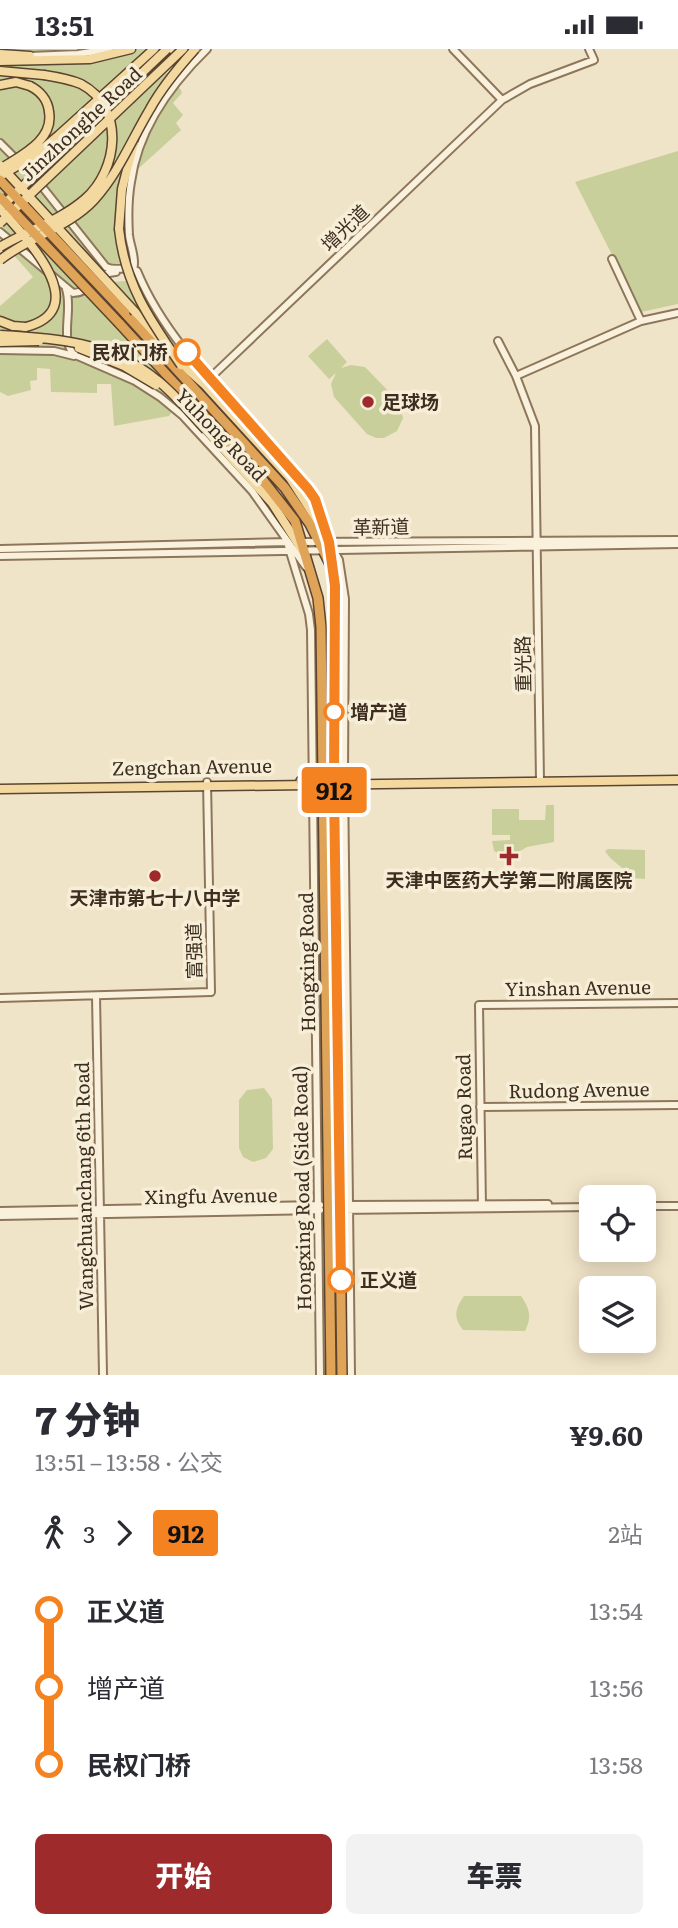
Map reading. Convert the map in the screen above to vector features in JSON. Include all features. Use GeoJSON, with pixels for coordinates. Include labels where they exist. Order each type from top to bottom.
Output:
{"type":"FeatureCollection","features":[{"type":"Feature","properties":{"kind":"highway","name":"Yuhong Road"},"geometry":{"type":"LineString","coordinates":[[0,178],[270,463],[326,546]]}},
{"type":"Feature","properties":{"kind":"highway","name":"Yuhong Road"},"geometry":{"type":"LineString","coordinates":[[0,197],[295,521],[295,546]]}},
{"type":"Feature","properties":{"kind":"highway"},"geometry":{"type":"LineString","coordinates":[[295,546],[311,573],[318,598],[321,627],[322,762],[338,790],[334,798]]}},
{"type":"Feature","properties":{"kind":"highway","name":"Hongxing Road"},"geometry":{"type":"LineString","coordinates":[[326,546],[335,586],[332,783],[322,799],[331,1375]]}},
{"type":"Feature","properties":{"kind":"highway"},"geometry":{"type":"LineString","coordinates":[[301,783],[332,783]]}},
{"type":"Feature","properties":{"kind":"highway"},"geometry":{"type":"LineString","coordinates":[[332,783],[334,798]]}},
{"type":"Feature","properties":{"kind":"highway","name":"Hongxing Road"},"geometry":{"type":"LineString","coordinates":[[334,798],[346,1208],[342,1375]]}},
{"type":"Feature","properties":{"kind":"main road"},"geometry":{"type":"LineString","coordinates":[[0,61],[90,59],[131,49]]}},
{"type":"Feature","properties":{"kind":"main road"},"geometry":{"type":"LineString","coordinates":[[0,178],[34,156],[154,49]]}},
{"type":"Feature","properties":{"kind":"main road","name":"Jinzhonghe Road"},"geometry":{"type":"LineString","coordinates":[[0,208],[167,49]]}},
{"type":"Feature","properties":{"kind":"main road","name":"Jinzhonghe Road"},"geometry":{"type":"LineString","coordinates":[[0,223],[183,49]]}},
{"type":"Feature","properties":{"kind":"main road"},"geometry":{"type":"LineString","coordinates":[[0,260],[91,203],[111,178],[169,81],[195,49]]}},
{"type":"Feature","properties":{"kind":"main road"},"geometry":{"type":"LineString","coordinates":[[0,54],[30,56]]}},
{"type":"Feature","properties":{"kind":"main road"},"geometry":{"type":"LineString","coordinates":[[0,71],[60,78],[81,85],[103,104],[113,139],[107,169],[87,197],[0,247]]}},
{"type":"Feature","properties":{"kind":"main road"},"geometry":{"type":"LineString","coordinates":[[0,85],[16,82],[35,89],[47,103],[50,118],[45,134],[35,146],[0,167],[181,365],[205,386],[270,463]]}},
{"type":"Feature","properties":{"kind":"main road"},"geometry":{"type":"LineString","coordinates":[[143,121],[128,158],[123,181],[119,212],[121,244],[137,297],[181,365]]}},
{"type":"Feature","properties":{"kind":"main road"},"geometry":{"type":"LineString","coordinates":[[0,208],[41,256],[55,290],[52,307],[38,322],[18,327],[0,321]]}},
{"type":"Feature","properties":{"kind":"main road"},"geometry":{"type":"LineString","coordinates":[[0,335],[55,338],[95,347],[143,370],[164,386],[255,477]]}},
{"type":"Feature","properties":{"kind":"main road"},"geometry":{"type":"LineString","coordinates":[[1,347],[39,341],[82,348],[124,366],[177,400]]}},
{"type":"Feature","properties":{"kind":"main road"},"geometry":{"type":"LineString","coordinates":[[332,783],[678,779]]}},
{"type":"Feature","properties":{"kind":"main road","name":"Zengchan Avenue"},"geometry":{"type":"LineString","coordinates":[[207,784],[301,783]]}},
{"type":"Feature","properties":{"kind":"main road"},"geometry":{"type":"LineString","coordinates":[[0,787],[207,784]]}},
{"type":"Feature","properties":{"kind":"street","name":"Jinzhonghe Road"},"geometry":{"type":"LineString","coordinates":[[30,56],[78,54],[110,49]]}},
{"type":"Feature","properties":{"kind":"street","name":"Jinzhonghe Road"},"geometry":{"type":"LineString","coordinates":[[130,191],[136,158],[153,118],[179,77],[207,49]]}},
{"type":"Feature","properties":{"kind":"street"},"geometry":{"type":"LineString","coordinates":[[453,49],[502,100]]}},
{"type":"Feature","properties":{"kind":"street","name":"增光道"},"geometry":{"type":"LineString","coordinates":[[209,379],[502,100],[530,83],[594,59],[589,49]]}},
{"type":"Feature","properties":{"kind":"street"},"geometry":{"type":"LineString","coordinates":[[0,143],[36,180],[104,265],[112,269],[135,268]]}},
{"type":"Feature","properties":{"kind":"street","name":"Yuhong Road"},"geometry":{"type":"LineString","coordinates":[[130,191],[128,223],[135,268],[159,316],[209,379],[308,489],[315,499],[326,546]]}},
{"type":"Feature","properties":{"kind":"street"},"geometry":{"type":"LineString","coordinates":[[0,232],[66,289],[80,293]]}},
{"type":"Feature","properties":{"kind":"street"},"geometry":{"type":"LineString","coordinates":[[612,258],[641,321]]}},
{"type":"Feature","properties":{"kind":"street"},"geometry":{"type":"LineString","coordinates":[[104,265],[104,274]]}},
{"type":"Feature","properties":{"kind":"street"},"geometry":{"type":"LineString","coordinates":[[56,352],[68,344],[72,304],[80,293],[104,274],[127,272],[135,268]]}},
{"type":"Feature","properties":{"kind":"street"},"geometry":{"type":"LineString","coordinates":[[66,289],[69,303],[68,344],[77,357]]}},
{"type":"Feature","properties":{"kind":"street"},"geometry":{"type":"LineString","coordinates":[[516,376],[641,321],[678,313]]}},
{"type":"Feature","properties":{"kind":"street","name":"重光路"},"geometry":{"type":"LineString","coordinates":[[498,341],[516,376],[535,426],[540,780]]}},
{"type":"Feature","properties":{"kind":"street","name":"Yuhong Road"},"geometry":{"type":"LineString","coordinates":[[1,347],[56,352],[77,357],[135,381],[183,415],[252,491],[295,546]]}},
{"type":"Feature","properties":{"kind":"street","name":"革新道"},"geometry":{"type":"LineString","coordinates":[[295,546],[678,542]]}},
{"type":"Feature","properties":{"kind":"street"},"geometry":{"type":"LineString","coordinates":[[0,549],[295,546]]}},
{"type":"Feature","properties":{"kind":"street"},"geometry":{"type":"LineString","coordinates":[[0,556],[295,546]]}},
{"type":"Feature","properties":{"kind":"street","name":"Hongxing Road (Side Road)"},"geometry":{"type":"LineString","coordinates":[[295,546],[311,622],[332,783],[351,1375]]}},
{"type":"Feature","properties":{"kind":"street","name":"Hongxing Road (Side Road)"},"geometry":{"type":"LineString","coordinates":[[320,1375],[319,1208],[332,783],[345,599],[343,574],[326,546]]}},
{"type":"Feature","properties":{"kind":"street","name":"富强道"},"geometry":{"type":"LineString","coordinates":[[0,998],[211,992],[207,784]]}},
{"type":"Feature","properties":{"kind":"street","name":"Wangchuanchang 6th Road"},"geometry":{"type":"LineString","coordinates":[[96,996],[103,1375]]}},
{"type":"Feature","properties":{"kind":"street","name":"Yinshan Avenue"},"geometry":{"type":"LineString","coordinates":[[479,1005],[678,1003]]}},
{"type":"Feature","properties":{"kind":"street","name":"Rugao Road"},"geometry":{"type":"LineString","coordinates":[[479,1005],[482,1207]]}},
{"type":"Feature","properties":{"kind":"street","name":"Rudong Avenue"},"geometry":{"type":"LineString","coordinates":[[480,1107],[678,1105]]}},
{"type":"Feature","properties":{"kind":"street"},"geometry":{"type":"LineString","coordinates":[[656,1205],[678,1204]]}},
{"type":"Feature","properties":{"kind":"street","name":"Xingfu Avenue"},"geometry":{"type":"LineString","coordinates":[[0,1213],[579,1205]]}},
{"type":"Feature","properties":{"kind":"green space"},"geometry":{"type":"Polygon","coordinates":[[[0,49],[147,49],[181,90],[182,93],[173,103],[183,115],[176,123],[181,130],[127,179],[123,217],[126,258],[122,263],[111,263],[111,282],[133,283],[161,330],[195,373],[169,416],[114,426],[111,384],[97,384],[97,393],[51,392],[50,369],[37,368],[37,380],[30,381],[31,390],[8,396],[0,392],[0,306],[33,277],[5,245],[0,249],[0,49]]]}},
{"type":"Feature","properties":{"kind":"green space"},"geometry":{"type":"Polygon","coordinates":[[[678,151],[678,304],[641,312],[575,182],[678,151]]]}},
{"type":"Feature","properties":{"kind":"green space"},"geometry":{"type":"Polygon","coordinates":[[[327,339],[347,362],[341,368],[351,365],[365,367],[398,401],[403,418],[397,431],[384,438],[367,434],[334,397],[331,384],[336,373],[329,379],[308,356],[327,339]]]}},
{"type":"Feature","properties":{"kind":"green space"},"geometry":{"type":"Polygon","coordinates":[[[546,805],[554,805],[554,842],[527,847],[508,858],[494,851],[492,841],[510,840],[510,835],[492,835],[492,809],[519,809],[519,820],[545,820],[546,805]]]}},
{"type":"Feature","properties":{"kind":"green space"},"geometry":{"type":"Polygon","coordinates":[[[645,850],[645,879],[633,878],[607,855],[605,851],[645,850]]]}},
{"type":"Feature","properties":{"kind":"green space"},"geometry":{"type":"Polygon","coordinates":[[[264,1088],[272,1099],[273,1149],[266,1158],[253,1162],[243,1157],[239,1148],[239,1100],[247,1090],[264,1088]]]}},
{"type":"Feature","properties":{"kind":"green space"},"geometry":{"type":"Polygon","coordinates":[[[464,1296],[521,1296],[529,1313],[525,1331],[463,1330],[456,1313],[464,1296]]]}},
{"type":"Feature","properties":{"kind":"bus line","name":"912"},"geometry":{"type":"LineString","coordinates":[[187,352],[308,489],[315,499],[329,542],[335,586],[334,787],[341,1280]]}},
{"type":"Feature","properties":{"kind":"place","name":"民权门桥"},"geometry":{"type":"Point","coordinates":[187,352]}},
{"type":"Feature","properties":{"kind":"place","name":"足球场"},"geometry":{"type":"Point","coordinates":[368,402]}},
{"type":"Feature","properties":{"kind":"place","name":"增产道"},"geometry":{"type":"Point","coordinates":[334,712]}},
{"type":"Feature","properties":{"kind":"place","name":"天津中医药大学第二附属医院"},"geometry":{"type":"Point","coordinates":[509,856]}},
{"type":"Feature","properties":{"kind":"place","name":"天津市第七十八中学"},"geometry":{"type":"Point","coordinates":[155,876]}},
{"type":"Feature","properties":{"kind":"place","name":"正义道"},"geometry":{"type":"Point","coordinates":[341,1280]}}]}
